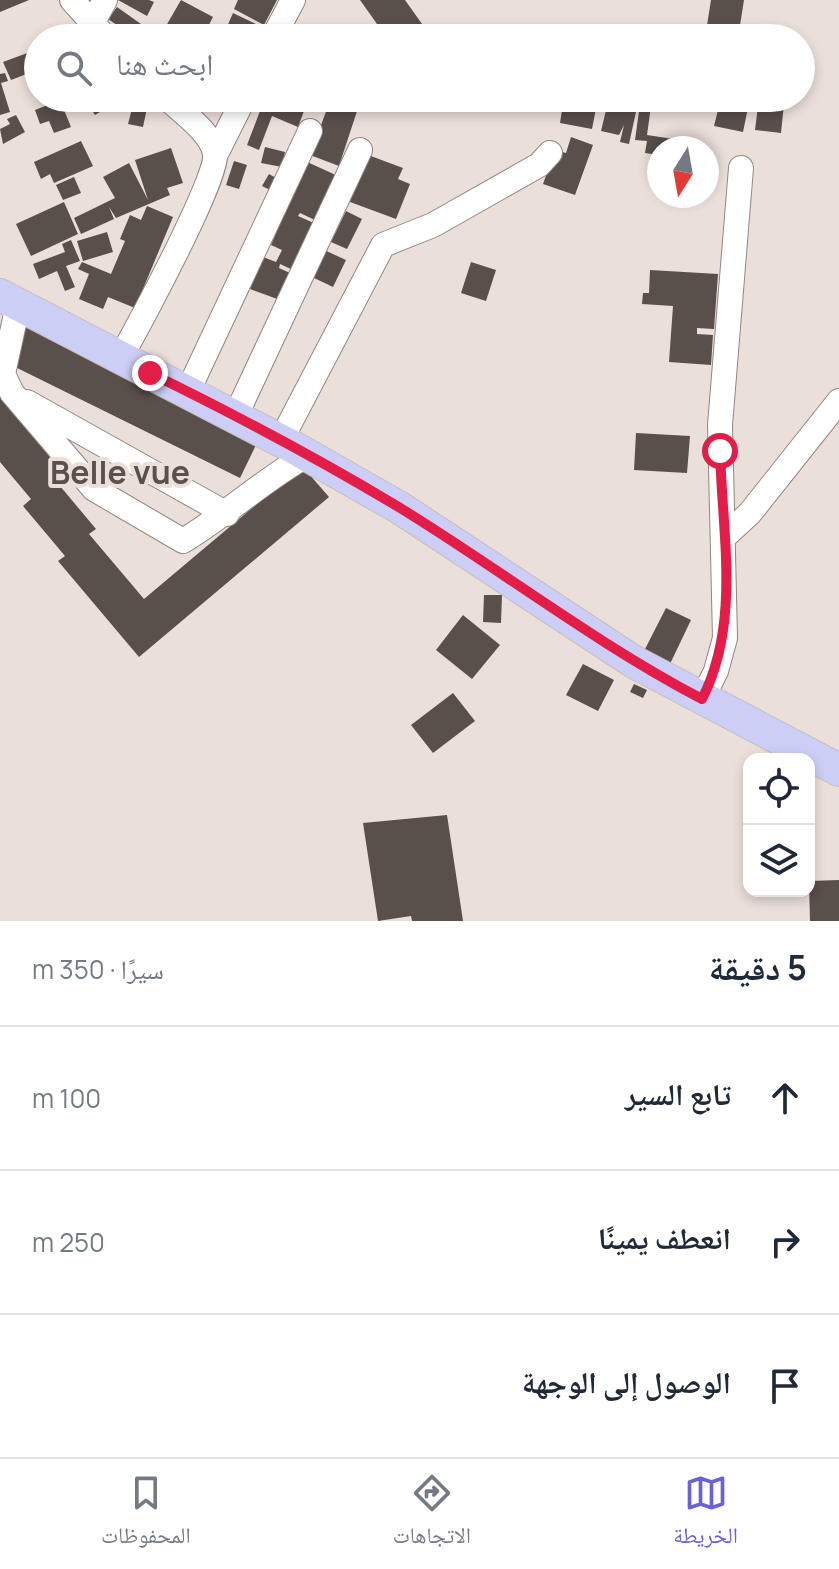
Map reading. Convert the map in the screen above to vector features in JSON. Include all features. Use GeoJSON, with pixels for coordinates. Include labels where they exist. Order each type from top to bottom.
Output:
{"type":"FeatureCollection","features":[{"type":"Feature","properties":{"kind":"main road"},"geometry":{"type":"LineString","coordinates":[[9,300],[236,415],[400,508],[587,632],[702,699],[839,770]]}},
{"type":"Feature","properties":{"kind":"street"},"geometry":{"type":"LineString","coordinates":[[72,0],[93,24]]}},
{"type":"Feature","properties":{"kind":"street"},"geometry":{"type":"LineString","coordinates":[[100,24],[105,0]]}},
{"type":"Feature","properties":{"kind":"street"},"geometry":{"type":"LineString","coordinates":[[280,24],[293,0]]}},
{"type":"Feature","properties":{"kind":"street"},"geometry":{"type":"LineString","coordinates":[[181,112],[213,147],[215,156]]}},
{"type":"Feature","properties":{"kind":"street"},"geometry":{"type":"LineString","coordinates":[[121,357],[203,196],[215,156],[237,112]]}},
{"type":"Feature","properties":{"kind":"street"},"geometry":{"type":"LineString","coordinates":[[188,391],[310,131]]}},
{"type":"Feature","properties":{"kind":"street"},"geometry":{"type":"LineString","coordinates":[[236,415],[360,150]]}},
{"type":"Feature","properties":{"kind":"street"},"geometry":{"type":"LineString","coordinates":[[9,300],[3,374],[12,393],[94,489],[183,541],[227,514],[279,471],[294,448],[383,245],[433,225],[539,165],[550,153]]}},
{"type":"Feature","properties":{"kind":"street"},"geometry":{"type":"LineString","coordinates":[[702,699],[716,671],[725,638],[720,425],[741,168]]}},
{"type":"Feature","properties":{"kind":"street"},"geometry":{"type":"LineString","coordinates":[[12,393],[227,514]]}},
{"type":"Feature","properties":{"kind":"street"},"geometry":{"type":"LineString","coordinates":[[723,538],[750,513],[839,401]]}},
{"type":"Feature","properties":{"kind":"building"},"geometry":{"type":"Polygon","coordinates":[[[0,0],[29,0],[0,12],[0,0]]]}},
{"type":"Feature","properties":{"kind":"building"},"geometry":{"type":"Polygon","coordinates":[[[118,0],[149,0],[154,2],[147,16],[118,0]]]}},
{"type":"Feature","properties":{"kind":"building"},"geometry":{"type":"Polygon","coordinates":[[[181,0],[213,17],[209,24],[167,24],[181,0]]]}},
{"type":"Feature","properties":{"kind":"building"},"geometry":{"type":"Polygon","coordinates":[[[238,0],[277,0],[265,24],[234,9],[238,0]]]}},
{"type":"Feature","properties":{"kind":"building"},"geometry":{"type":"Polygon","coordinates":[[[360,0],[405,0],[422,24],[377,24],[360,0]]]}},
{"type":"Feature","properties":{"kind":"building"},"geometry":{"type":"Polygon","coordinates":[[[711,0],[744,0],[740,24],[707,24],[711,0]]]}},
{"type":"Feature","properties":{"kind":"building"},"geometry":{"type":"Polygon","coordinates":[[[117,7],[141,24],[115,24],[108,19],[117,7]]]}},
{"type":"Feature","properties":{"kind":"building"},"geometry":{"type":"Polygon","coordinates":[[[233,13],[256,24],[228,24],[233,13]]]}},
{"type":"Feature","properties":{"kind":"building"},"geometry":{"type":"Polygon","coordinates":[[[24,54],[24,75],[11,80],[3,62],[24,54]]]}},
{"type":"Feature","properties":{"kind":"building"},"geometry":{"type":"Polygon","coordinates":[[[5,73],[8,81],[1,83],[10,112],[0,115],[0,74],[5,73]]]}},
{"type":"Feature","properties":{"kind":"building"},"geometry":{"type":"Polygon","coordinates":[[[36,112],[65,112],[71,127],[54,133],[49,121],[40,124],[36,112]]]}},
{"type":"Feature","properties":{"kind":"building"},"geometry":{"type":"Polygon","coordinates":[[[131,112],[146,112],[143,127],[128,124],[131,112]]]}},
{"type":"Feature","properties":{"kind":"building"},"geometry":{"type":"Polygon","coordinates":[[[260,112],[304,112],[298,127],[272,116],[259,150],[247,145],[260,112]]]}},
{"type":"Feature","properties":{"kind":"building"},"geometry":{"type":"Polygon","coordinates":[[[326,112],[357,112],[339,166],[310,155],[326,112]]]}},
{"type":"Feature","properties":{"kind":"building"},"geometry":{"type":"Polygon","coordinates":[[[562,112],[595,112],[592,129],[560,123],[562,112]]]}},
{"type":"Feature","properties":{"kind":"building"},"geometry":{"type":"Polygon","coordinates":[[[606,112],[636,112],[629,144],[620,142],[624,125],[619,135],[601,131],[606,112]]]}},
{"type":"Feature","properties":{"kind":"building"},"geometry":{"type":"Polygon","coordinates":[[[639,112],[650,112],[647,135],[654,136],[647,136],[647,141],[635,140],[639,112]]]}},
{"type":"Feature","properties":{"kind":"building"},"geometry":{"type":"Polygon","coordinates":[[[718,112],[747,112],[743,132],[714,126],[718,112]]]}},
{"type":"Feature","properties":{"kind":"building"},"geometry":{"type":"Polygon","coordinates":[[[757,112],[783,112],[781,133],[755,130],[757,112]]]}},
{"type":"Feature","properties":{"kind":"building"},"geometry":{"type":"Polygon","coordinates":[[[16,115],[25,132],[3,144],[0,129],[10,124],[7,119],[16,115]]]}},
{"type":"Feature","properties":{"kind":"building"},"geometry":{"type":"Polygon","coordinates":[[[571,137],[593,145],[575,195],[543,184],[555,150],[566,153],[571,137]]]}},
{"type":"Feature","properties":{"kind":"building"},"geometry":{"type":"Polygon","coordinates":[[[81,141],[93,166],[54,183],[50,174],[41,179],[34,162],[81,141]]]}},
{"type":"Feature","properties":{"kind":"building"},"geometry":{"type":"Polygon","coordinates":[[[265,147],[285,152],[282,167],[261,163],[265,147]]]}},
{"type":"Feature","properties":{"kind":"building"},"geometry":{"type":"Polygon","coordinates":[[[171,148],[183,183],[167,188],[170,195],[116,218],[109,207],[114,219],[81,234],[74,218],[115,198],[103,177],[129,163],[148,200],[135,160],[171,148]]]}},
{"type":"Feature","properties":{"kind":"building"},"geometry":{"type":"Polygon","coordinates":[[[360,152],[403,168],[398,179],[410,184],[396,219],[342,199],[360,152]]]}},
{"type":"Feature","properties":{"kind":"building"},"geometry":{"type":"Polygon","coordinates":[[[234,161],[247,165],[239,189],[226,185],[234,161]]]}},
{"type":"Feature","properties":{"kind":"building"},"geometry":{"type":"Polygon","coordinates":[[[305,161],[338,176],[317,221],[300,213],[298,216],[316,224],[295,271],[280,264],[279,268],[290,273],[280,300],[250,289],[263,257],[276,262],[282,250],[271,245],[282,219],[279,217],[305,161]]]}},
{"type":"Feature","properties":{"kind":"building"},"geometry":{"type":"Polygon","coordinates":[[[269,174],[276,178],[270,190],[262,186],[269,174]]]}},
{"type":"Feature","properties":{"kind":"building"},"geometry":{"type":"Polygon","coordinates":[[[74,177],[81,193],[63,200],[56,185],[74,177]]]}},
{"type":"Feature","properties":{"kind":"building"},"geometry":{"type":"Polygon","coordinates":[[[64,202],[78,234],[31,256],[16,224],[64,202]]]}},
{"type":"Feature","properties":{"kind":"building"},"geometry":{"type":"Polygon","coordinates":[[[147,206],[173,217],[135,308],[108,297],[103,309],[79,299],[89,274],[78,269],[82,262],[111,274],[125,241],[120,239],[130,215],[141,220],[147,206]]]}},
{"type":"Feature","properties":{"kind":"building"},"geometry":{"type":"Polygon","coordinates":[[[346,211],[362,219],[347,249],[331,242],[346,211]]]}},
{"type":"Feature","properties":{"kind":"building"},"geometry":{"type":"Polygon","coordinates":[[[107,232],[113,252],[83,261],[77,241],[107,232]]]}},
{"type":"Feature","properties":{"kind":"building"},"geometry":{"type":"Polygon","coordinates":[[[71,240],[80,261],[66,266],[75,287],[65,291],[57,271],[39,279],[33,264],[65,252],[62,244],[71,240]]]}},
{"type":"Feature","properties":{"kind":"building"},"geometry":{"type":"Polygon","coordinates":[[[322,249],[346,260],[333,287],[310,276],[322,249]]]}},
{"type":"Feature","properties":{"kind":"building"},"geometry":{"type":"Polygon","coordinates":[[[471,262],[496,270],[486,301],[461,293],[471,262]]]}},
{"type":"Feature","properties":{"kind":"building"},"geometry":{"type":"Polygon","coordinates":[[[650,270],[718,274],[714,329],[697,328],[697,334],[713,335],[711,365],[669,362],[673,306],[642,304],[643,293],[649,293],[650,270]]]}},
{"type":"Feature","properties":{"kind":"building"},"geometry":{"type":"Polygon","coordinates":[[[27,327],[258,441],[240,478],[9,364],[27,327]]]}},
{"type":"Feature","properties":{"kind":"building"},"geometry":{"type":"Polygon","coordinates":[[[0,396],[63,473],[55,480],[96,529],[89,534],[144,599],[302,466],[329,497],[139,657],[58,561],[65,556],[23,506],[31,499],[0,462],[0,396]]]}},
{"type":"Feature","properties":{"kind":"building"},"geometry":{"type":"Polygon","coordinates":[[[636,433],[690,436],[687,473],[634,470],[636,433]]]}},
{"type":"Feature","properties":{"kind":"building"},"geometry":{"type":"Polygon","coordinates":[[[484,595],[502,595],[501,623],[483,622],[484,595]]]}},
{"type":"Feature","properties":{"kind":"building"},"geometry":{"type":"Polygon","coordinates":[[[666,608],[691,620],[669,666],[643,653],[666,608]]]}},
{"type":"Feature","properties":{"kind":"building"},"geometry":{"type":"Polygon","coordinates":[[[463,615],[500,645],[472,679],[436,650],[463,615]]]}},
{"type":"Feature","properties":{"kind":"building"},"geometry":{"type":"Polygon","coordinates":[[[583,664],[614,680],[598,711],[566,695],[583,664]]]}},
{"type":"Feature","properties":{"kind":"building"},"geometry":{"type":"Polygon","coordinates":[[[634,684],[647,690],[643,698],[630,692],[634,684]]]}},
{"type":"Feature","properties":{"kind":"building"},"geometry":{"type":"Polygon","coordinates":[[[453,693],[475,721],[433,753],[411,725],[453,693]]]}},
{"type":"Feature","properties":{"kind":"building"},"geometry":{"type":"Polygon","coordinates":[[[447,815],[463,921],[412,921],[411,916],[378,921],[363,823],[447,815]]]}},
{"type":"Feature","properties":{"kind":"building"},"geometry":{"type":"Polygon","coordinates":[[[839,880],[839,921],[810,921],[809,897],[815,897],[815,881],[839,880]]]}},
{"type":"Feature","properties":{"kind":"district","name":"Belle vue"},"geometry":{"type":"Point","coordinates":[120,472]}},
{"type":"Feature","properties":{"kind":"route"},"geometry":{"type":"LineString","coordinates":[[150,373],[236,415],[400,508],[634,662],[702,699],[716,671],[725,638],[720,451]]}}]}
